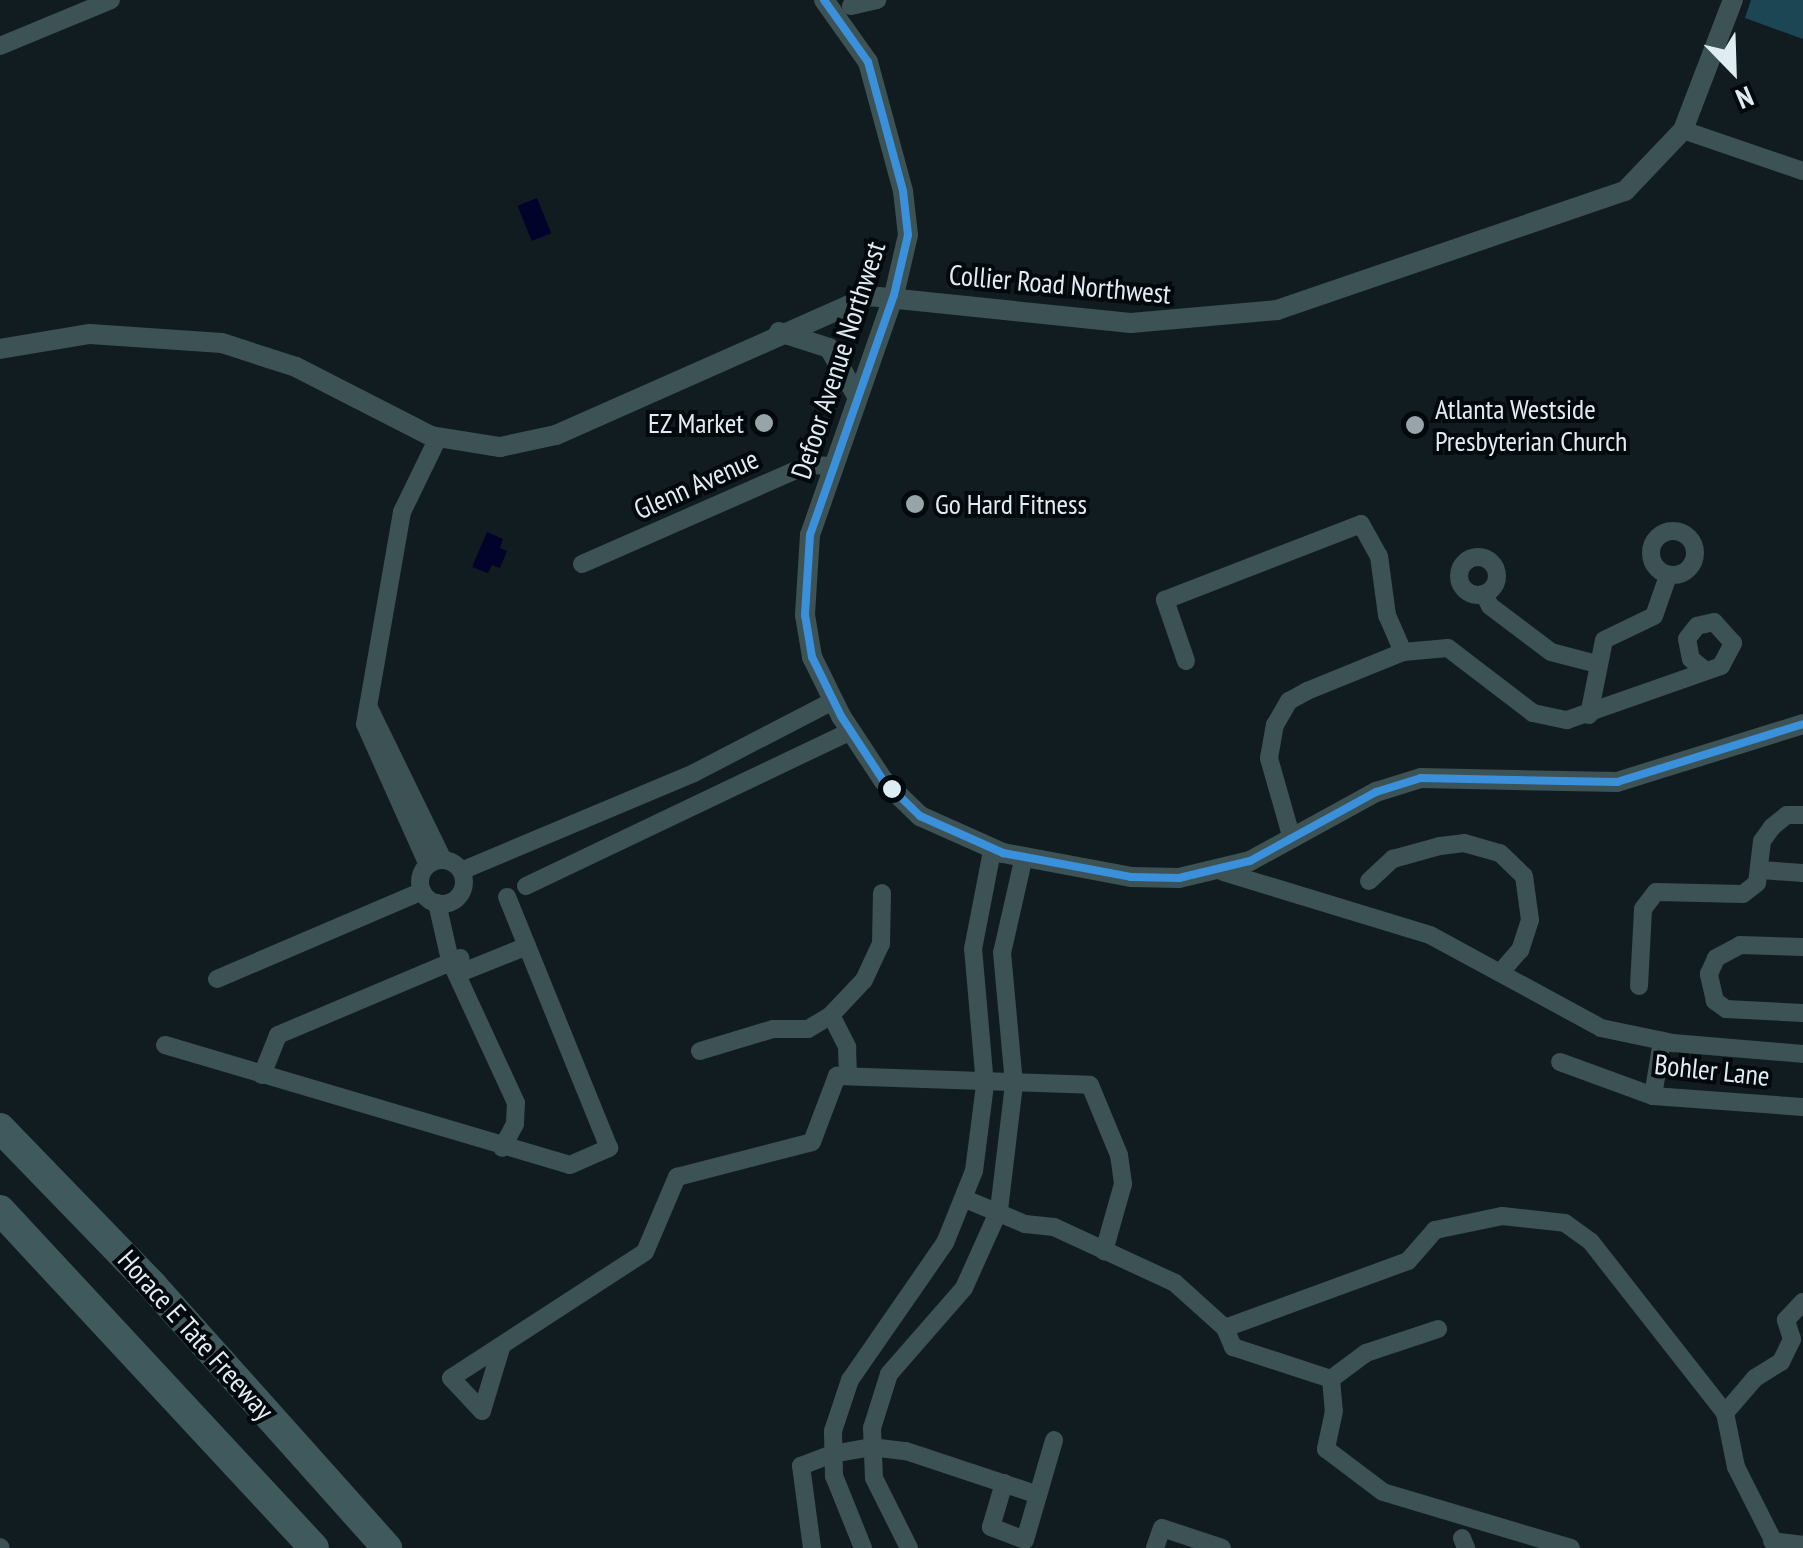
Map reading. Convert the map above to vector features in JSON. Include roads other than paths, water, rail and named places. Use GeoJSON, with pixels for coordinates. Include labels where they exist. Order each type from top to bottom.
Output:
{"type":"FeatureCollection","features":[{"type":"Feature","properties":{"kind":"highway","name":"Horace E Tate Freeway"},"geometry":{"type":"LineString","coordinates":[[0,1128],[152,1285],[387,1548]]}},
{"type":"Feature","properties":{"kind":"highway","name":"Horace E Tate Freeway"},"geometry":{"type":"LineString","coordinates":[[0,1210],[314,1548]]}},
{"type":"Feature","properties":{"kind":"street"},"geometry":{"type":"LineString","coordinates":[[0,46],[76,7],[111,0]]}},
{"type":"Feature","properties":{"kind":"street","name":"Defoor Avenue Northwest"},"geometry":{"type":"LineString","coordinates":[[824,0],[851,6],[903,191],[906,256],[804,556],[804,615],[812,658],[851,731],[903,802],[939,829],[992,850],[1145,879],[1223,872]]}},
{"type":"Feature","properties":{"kind":"street"},"geometry":{"type":"LineString","coordinates":[[851,6],[877,0]]}},
{"type":"Feature","properties":{"kind":"street","name":"Collier Road Northwest"},"geometry":{"type":"LineString","coordinates":[[0,349],[90,334],[222,342],[296,368],[438,438],[500,447],[546,438],[851,301],[894,295],[1131,323],[1277,310],[1601,204],[1648,174],[1683,130],[1732,0]]}},
{"type":"Feature","properties":{"kind":"street"},"geometry":{"type":"LineString","coordinates":[[1683,130],[1803,171]]}},
{"type":"Feature","properties":{"kind":"street"},"geometry":{"type":"LineString","coordinates":[[1779,163],[1803,186]]}},
{"type":"Feature","properties":{"kind":"street"},"geometry":{"type":"LineString","coordinates":[[779,332],[829,348],[857,396]]}},
{"type":"Feature","properties":{"kind":"street"},"geometry":{"type":"LineString","coordinates":[[438,438],[402,512],[366,724],[435,863],[462,871],[694,773],[833,701]]}},
{"type":"Feature","properties":{"kind":"street","name":"Glenn Avenue"},"geometry":{"type":"LineString","coordinates":[[582,564],[807,464],[833,466]]}},
{"type":"Feature","properties":{"kind":"street"},"geometry":{"type":"LineString","coordinates":[[1186,661],[1165,600],[1361,524],[1378,556],[1387,615],[1404,652]]}},
{"type":"Feature","properties":{"kind":"street"},"geometry":{"type":"LineString","coordinates":[[1589,715],[1596,664],[1604,640],[1654,616],[1668,576]]}},
{"type":"Feature","properties":{"kind":"street"},"geometry":{"type":"LineString","coordinates":[[1484,594],[1550,652],[1596,664]]}},
{"type":"Feature","properties":{"kind":"street"},"geometry":{"type":"LineString","coordinates":[[1292,838],[1269,758],[1275,724],[1289,701],[1404,652],[1448,648],[1533,713],[1567,720],[1589,715],[1702,668]]}},
{"type":"Feature","properties":{"kind":"street"},"geometry":{"type":"LineString","coordinates":[[1223,872],[1376,792],[1422,778],[1617,782],[1803,724]]}},
{"type":"Feature","properties":{"kind":"street"},"geometry":{"type":"LineString","coordinates":[[526,886],[851,731]]}},
{"type":"Feature","properties":{"kind":"street"},"geometry":{"type":"LineString","coordinates":[[1639,986],[1644,909],[1656,892],[1743,894],[1761,870],[1762,841],[1772,827],[1787,816],[1803,816]]}},
{"type":"Feature","properties":{"kind":"street"},"geometry":{"type":"LineString","coordinates":[[1369,880],[1392,859],[1440,846],[1464,843],[1500,853],[1524,876],[1530,920],[1520,950],[1500,972]]}},
{"type":"Feature","properties":{"kind":"street"},"geometry":{"type":"LineString","coordinates":[[864,1548],[840,1499],[832,1454],[842,1396],[919,1285],[965,1198],[985,1086],[971,976],[992,850]]}},
{"type":"Feature","properties":{"kind":"street"},"geometry":{"type":"LineString","coordinates":[[909,1548],[884,1508],[870,1446],[876,1407],[909,1346],[945,1310],[980,1262],[999,1210],[1014,1084],[1001,977],[1010,910],[1024,856]]}},
{"type":"Feature","properties":{"kind":"street"},"geometry":{"type":"LineString","coordinates":[[218,979],[422,891],[435,863]]}},
{"type":"Feature","properties":{"kind":"street"},"geometry":{"type":"LineString","coordinates":[[1761,870],[1803,873]]}},
{"type":"Feature","properties":{"kind":"street"},"geometry":{"type":"LineString","coordinates":[[444,903],[464,888],[462,871]]}},
{"type":"Feature","properties":{"kind":"street"},"geometry":{"type":"LineString","coordinates":[[1223,872],[1396,922],[1500,972],[1580,1020],[1662,1041],[1803,1054]]}},
{"type":"Feature","properties":{"kind":"street"},"geometry":{"type":"LineString","coordinates":[[422,891],[444,903],[457,963],[516,1104],[515,1124],[502,1148]]}},
{"type":"Feature","properties":{"kind":"street"},"geometry":{"type":"LineString","coordinates":[[700,1051],[774,1029],[808,1028],[831,1015],[864,980],[881,944],[882,892]]}},
{"type":"Feature","properties":{"kind":"street"},"geometry":{"type":"LineString","coordinates":[[165,1045],[561,1167],[609,1148],[507,897]]}},
{"type":"Feature","properties":{"kind":"street"},"geometry":{"type":"LineString","coordinates":[[982,904],[1010,910]]}},
{"type":"Feature","properties":{"kind":"street"},"geometry":{"type":"LineString","coordinates":[[1803,948],[1740,945],[1716,958],[1709,974],[1715,1001],[1726,1010],[1803,1014]]}},
{"type":"Feature","properties":{"kind":"street"},"geometry":{"type":"LineString","coordinates":[[262,1075],[278,1035],[457,963],[527,946]]}},
{"type":"Feature","properties":{"kind":"street"},"geometry":{"type":"LineString","coordinates":[[831,1015],[847,1047],[848,1075]]}},
{"type":"Feature","properties":{"kind":"street"},"geometry":{"type":"LineString","coordinates":[[1653,1096],[1662,1041]]}},
{"type":"Feature","properties":{"kind":"street","name":"Bohler Lane"},"geometry":{"type":"LineString","coordinates":[[1560,1062],[1653,1096],[1803,1107]]}},
{"type":"Feature","properties":{"kind":"street"},"geometry":{"type":"LineString","coordinates":[[501,1348],[645,1252],[677,1178],[812,1142],[838,1076],[985,1086],[1090,1086],[1119,1154],[1123,1184],[1104,1250]]}},
{"type":"Feature","properties":{"kind":"street"},"geometry":{"type":"LineString","coordinates":[[965,1198],[1104,1250],[1175,1283],[1225,1328],[1233,1347],[1331,1379]]}},
{"type":"Feature","properties":{"kind":"street"},"geometry":{"type":"LineString","coordinates":[[1225,1328],[1408,1261],[1435,1230],[1502,1216],[1565,1223],[1591,1242],[1726,1413],[1736,1466],[1774,1544],[1803,1545]]}},
{"type":"Feature","properties":{"kind":"street"},"geometry":{"type":"LineString","coordinates":[[919,1285],[945,1310]]}},
{"type":"Feature","properties":{"kind":"street"},"geometry":{"type":"LineString","coordinates":[[1726,1413],[1756,1378],[1782,1362],[1792,1339],[1786,1320],[1803,1302]]}},
{"type":"Feature","properties":{"kind":"street"},"geometry":{"type":"LineString","coordinates":[[1331,1379],[1366,1353],[1438,1329]]}},
{"type":"Feature","properties":{"kind":"street"},"geometry":{"type":"LineString","coordinates":[[1331,1379],[1334,1412],[1326,1449],[1383,1492],[1571,1548]]}},
{"type":"Feature","properties":{"kind":"street"},"geometry":{"type":"LineString","coordinates":[[842,1396],[876,1407]]}},
{"type":"Feature","properties":{"kind":"street"},"geometry":{"type":"LineString","coordinates":[[1004,1483],[990,1527],[1026,1540],[1054,1440]]}},
{"type":"Feature","properties":{"kind":"street"},"geometry":{"type":"LineString","coordinates":[[812,1548],[801,1466],[832,1454],[870,1446],[906,1450],[1038,1495]]}},
{"type":"Feature","properties":{"kind":"street"},"geometry":{"type":"LineString","coordinates":[[1155,1548],[1162,1528],[1222,1548]]}},
{"type":"Feature","properties":{"kind":"place","name":"EZ Market"},"geometry":{"type":"Point","coordinates":[764,423]}},
{"type":"Feature","properties":{"kind":"place","name":"Atlanta Westside Presbyterian Church"},"geometry":{"type":"Point","coordinates":[1415,425]}},
{"type":"Feature","properties":{"kind":"place","name":"Go Hard Fitness"},"geometry":{"type":"Point","coordinates":[915,504]}}]}
